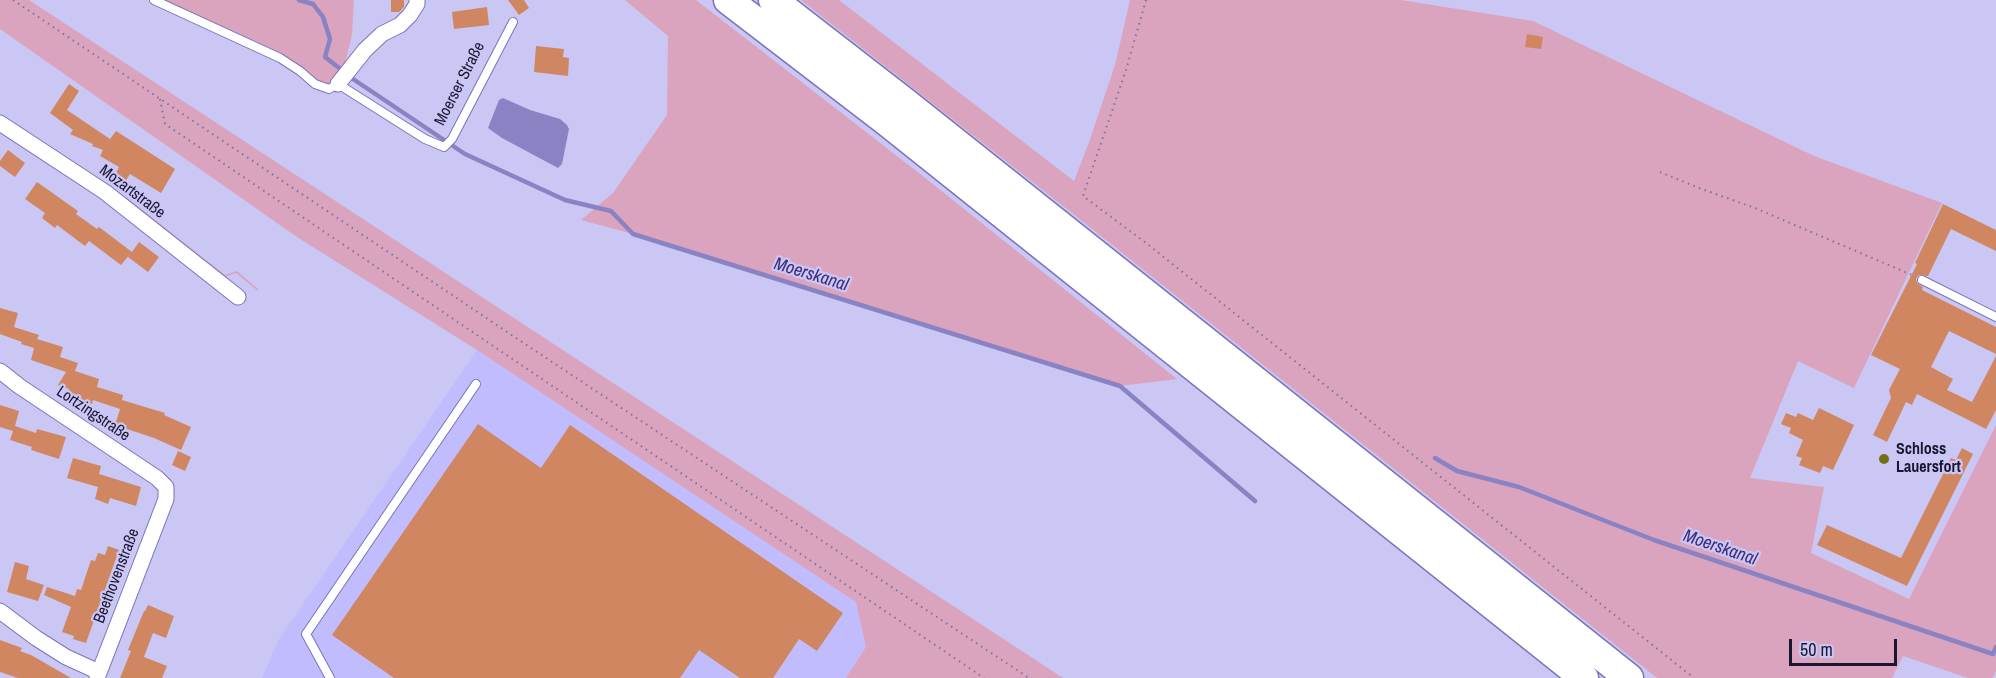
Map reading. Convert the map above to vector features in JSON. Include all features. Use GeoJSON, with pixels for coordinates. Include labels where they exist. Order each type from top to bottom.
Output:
{"type":"FeatureCollection","features":[{"type":"Feature","properties":{"kind":"highway"},"geometry":{"type":"LineString","coordinates":[[728,0],[887,123],[1584,678]]}},
{"type":"Feature","properties":{"kind":"highway"},"geometry":{"type":"LineString","coordinates":[[773,0],[906,102],[1629,678]]}},
{"type":"Feature","properties":{"kind":"street"},"geometry":{"type":"LineString","coordinates":[[338,84],[365,50],[382,34],[400,25],[410,15],[417,0]]}},
{"type":"Feature","properties":{"kind":"street","name":"Mozartstraße"},"geometry":{"type":"LineString","coordinates":[[0,123],[105,192],[238,297]]}},
{"type":"Feature","properties":{"kind":"street","name":"Lortzingstraße"},"geometry":{"type":"LineString","coordinates":[[0,371],[158,478],[166,487]]}},
{"type":"Feature","properties":{"kind":"street","name":"Beethovenstraße"},"geometry":{"type":"LineString","coordinates":[[98,675],[166,499],[166,487]]}},
{"type":"Feature","properties":{"kind":"street"},"geometry":{"type":"LineString","coordinates":[[0,611],[36,638],[98,675]]}},
{"type":"Feature","properties":{"kind":"lane","name":"Moerser Straße"},"geometry":{"type":"LineString","coordinates":[[154,0],[280,58],[315,84],[329,88],[338,84],[425,139],[444,147],[452,139],[513,22]]}},
{"type":"Feature","properties":{"kind":"lane"},"geometry":{"type":"LineString","coordinates":[[1922,280],[1996,317]]}},
{"type":"Feature","properties":{"kind":"lane"},"geometry":{"type":"LineString","coordinates":[[330,678],[306,634],[476,384]]}},
{"type":"Feature","properties":{"kind":"path"},"geometry":{"type":"LineString","coordinates":[[13,0],[540,354],[1029,678]]}},
{"type":"Feature","properties":{"kind":"path"},"geometry":{"type":"LineString","coordinates":[[1146,0],[1126,70],[1083,196],[1146,243],[1694,678]]}},
{"type":"Feature","properties":{"kind":"path"},"geometry":{"type":"LineString","coordinates":[[160,99],[165,124],[984,678]]}},
{"type":"Feature","properties":{"kind":"path"},"geometry":{"type":"LineString","coordinates":[[1660,172],[1755,208],[1922,280]]}},
{"type":"Feature","properties":{"kind":"shaded area"},"geometry":{"type":"Polygon","coordinates":[[[0,0],[29,0],[1063,678],[846,678],[866,647],[856,602],[477,350],[297,237],[0,29],[0,0]]]}},
{"type":"Feature","properties":{"kind":"shaded area"},"geometry":{"type":"Polygon","coordinates":[[[155,0],[354,0],[352,35],[343,71],[329,88],[155,0]]]}},
{"type":"Feature","properties":{"kind":"shaded area"},"geometry":{"type":"Polygon","coordinates":[[[625,0],[696,0],[924,177],[1177,379],[1120,386],[633,234],[581,220],[613,193],[667,115],[668,36],[625,0]]]}},
{"type":"Feature","properties":{"kind":"shaded area"},"geometry":{"type":"Polygon","coordinates":[[[801,0],[839,0],[1074,181],[1115,65],[1130,0],[1401,0],[1533,21],[1814,156],[1942,203],[1854,388],[1798,361],[1750,478],[1824,487],[1811,553],[1909,599],[1996,425],[1996,671],[1993,678],[1968,678],[1903,656],[1892,678],[1657,678],[801,0]]]}},
{"type":"Feature","properties":{"kind":"shaded area"},"geometry":{"type":"Polygon","coordinates":[[[503,98],[530,110],[560,119],[567,125],[569,129],[562,164],[558,168],[488,128],[499,100],[503,98]]]}},
{"type":"Feature","properties":{"kind":"shaded area"},"geometry":{"type":"Polygon","coordinates":[[[126,197],[225,275],[237,271],[258,291],[236,273],[224,277],[124,199],[126,197]]]}},
{"type":"Feature","properties":{"kind":"shaded area"},"geometry":{"type":"Polygon","coordinates":[[[477,350],[856,602],[866,647],[846,678],[262,678],[279,639],[477,350]]]}},
{"type":"Feature","properties":{"kind":"building"},"geometry":{"type":"Polygon","coordinates":[[[391,0],[404,0],[404,7],[399,12],[391,12],[391,0]]]}},
{"type":"Feature","properties":{"kind":"building"},"geometry":{"type":"Polygon","coordinates":[[[508,0],[524,0],[529,8],[519,15],[508,0]]]}},
{"type":"Feature","properties":{"kind":"building"},"geometry":{"type":"Polygon","coordinates":[[[487,7],[489,25],[454,29],[452,12],[487,7]]]}},
{"type":"Feature","properties":{"kind":"building"},"geometry":{"type":"Polygon","coordinates":[[[1527,34],[1543,37],[1541,49],[1525,47],[1527,34]]]}},
{"type":"Feature","properties":{"kind":"building"},"geometry":{"type":"Polygon","coordinates":[[[536,46],[564,49],[563,57],[569,58],[568,76],[534,72],[536,46]]]}},
{"type":"Feature","properties":{"kind":"building"},"geometry":{"type":"Polygon","coordinates":[[[69,84],[79,91],[67,110],[110,139],[116,131],[175,169],[161,193],[130,174],[125,182],[115,175],[119,167],[100,156],[103,150],[70,134],[73,130],[50,113],[69,84]]]}},
{"type":"Feature","properties":{"kind":"building"},"geometry":{"type":"Polygon","coordinates":[[[8,150],[25,163],[15,177],[0,166],[0,161],[8,150]]]}},
{"type":"Feature","properties":{"kind":"building"},"geometry":{"type":"Polygon","coordinates":[[[37,182],[78,211],[76,214],[97,229],[99,227],[132,252],[139,242],[159,257],[148,272],[128,257],[130,254],[121,265],[89,241],[85,246],[57,225],[55,228],[42,218],[45,213],[25,199],[37,182]]]}},
{"type":"Feature","properties":{"kind":"building"},"geometry":{"type":"Polygon","coordinates":[[[1943,204],[1996,230],[1996,251],[1951,229],[1928,276],[1919,275],[1916,278],[1917,283],[1923,287],[1922,290],[1996,327],[1996,354],[1949,331],[1931,367],[1953,379],[1947,390],[1972,402],[1996,356],[1996,410],[1986,429],[1917,394],[1912,405],[1906,402],[1887,442],[1873,435],[1891,398],[1889,390],[1900,369],[1871,355],[1917,264],[1915,263],[1943,204]]]}},
{"type":"Feature","properties":{"kind":"building"},"geometry":{"type":"Polygon","coordinates":[[[0,308],[18,313],[14,327],[39,335],[37,339],[63,347],[60,357],[78,363],[75,371],[99,379],[97,387],[123,395],[122,400],[165,413],[164,415],[191,427],[181,450],[115,425],[120,409],[93,400],[92,404],[66,396],[69,389],[58,385],[66,372],[31,360],[34,348],[0,334],[0,308]]]}},
{"type":"Feature","properties":{"kind":"building"},"geometry":{"type":"Polygon","coordinates":[[[0,405],[19,411],[15,426],[36,433],[37,429],[66,437],[59,459],[10,440],[13,431],[0,427],[0,405]]]}},
{"type":"Feature","properties":{"kind":"building"},"geometry":{"type":"Polygon","coordinates":[[[1819,408],[1854,425],[1833,470],[1823,466],[1820,473],[1799,465],[1802,458],[1796,456],[1803,440],[1789,433],[1791,428],[1781,424],[1786,413],[1796,417],[1798,413],[1813,420],[1819,408]]]}},
{"type":"Feature","properties":{"kind":"building"},"geometry":{"type":"Polygon","coordinates":[[[478,424],[541,468],[570,425],[843,613],[817,651],[799,639],[773,678],[740,678],[699,650],[680,678],[394,678],[332,635],[478,424]]]}},
{"type":"Feature","properties":{"kind":"building"},"geometry":{"type":"Polygon","coordinates":[[[1962,448],[1973,454],[1907,586],[1817,545],[1827,525],[1901,558],[1951,458],[1956,460],[1962,448]]]}},
{"type":"Feature","properties":{"kind":"building"},"geometry":{"type":"Polygon","coordinates":[[[178,451],[191,457],[185,471],[172,465],[178,451]]]}},
{"type":"Feature","properties":{"kind":"building"},"geometry":{"type":"Polygon","coordinates":[[[73,458],[101,466],[99,474],[141,487],[136,506],[110,498],[108,504],[95,499],[98,487],[67,478],[73,458]]]}},
{"type":"Feature","properties":{"kind":"building"},"geometry":{"type":"Polygon","coordinates":[[[108,546],[119,550],[86,643],[62,632],[71,607],[44,595],[47,587],[75,596],[77,589],[81,590],[91,560],[95,561],[98,553],[105,555],[108,546]]]}},
{"type":"Feature","properties":{"kind":"building"},"geometry":{"type":"Polygon","coordinates":[[[15,562],[29,566],[26,579],[44,585],[38,601],[7,592],[15,562]]]}},
{"type":"Feature","properties":{"kind":"building"},"geometry":{"type":"Polygon","coordinates":[[[148,605],[174,616],[166,638],[153,633],[144,657],[167,666],[162,678],[120,678],[131,651],[128,650],[148,605]]]}},
{"type":"Feature","properties":{"kind":"building"},"geometry":{"type":"Polygon","coordinates":[[[0,640],[22,648],[20,651],[71,678],[18,678],[0,672],[0,640]]]}},
{"type":"Feature","properties":{"kind":"waterway","name":"Moerskanal"},"geometry":{"type":"LineString","coordinates":[[299,0],[313,4],[323,17],[330,39],[325,57],[343,71]]}},
{"type":"Feature","properties":{"kind":"waterway","name":"Moerskanal"},"geometry":{"type":"LineString","coordinates":[[353,79],[465,154],[565,200],[611,211],[633,234],[1120,386],[1255,501]]}},
{"type":"Feature","properties":{"kind":"waterway","name":"Moerskanal"},"geometry":{"type":"LineString","coordinates":[[1435,458],[1457,471],[1519,487],[1654,540],[1993,654],[1996,647]]}},
{"type":"Feature","properties":{"kind":"place","name":"Schloss Lauersfort"},"geometry":{"type":"Point","coordinates":[1884,459]}}]}
